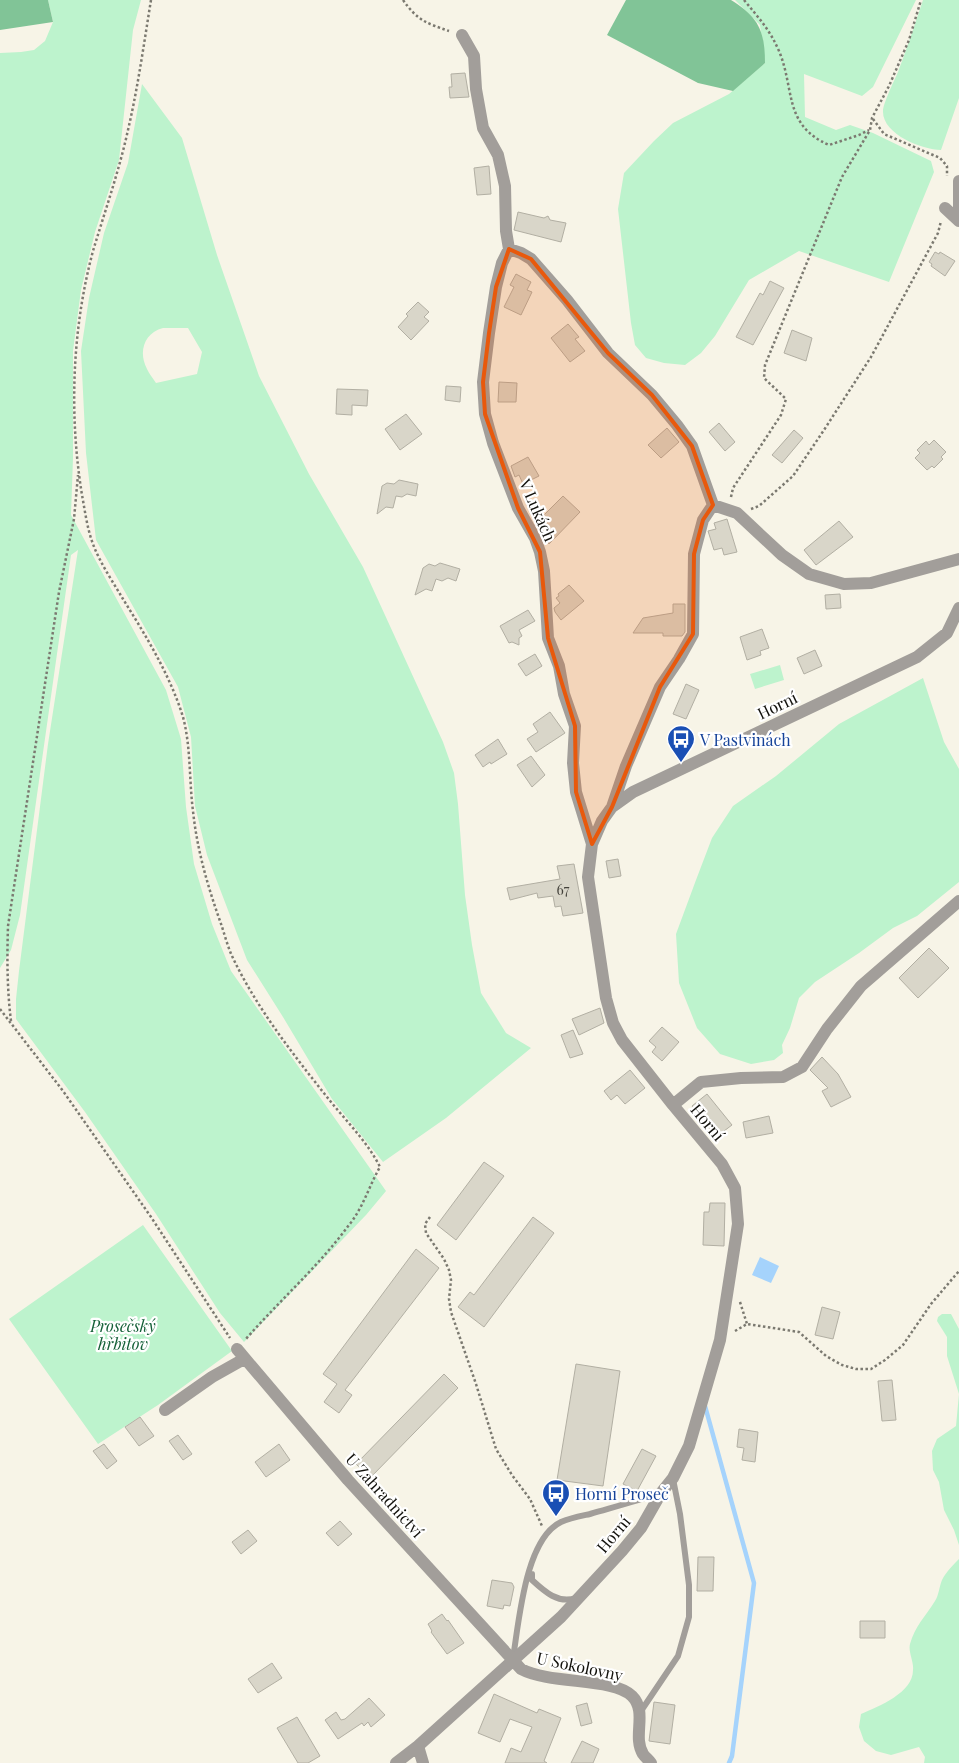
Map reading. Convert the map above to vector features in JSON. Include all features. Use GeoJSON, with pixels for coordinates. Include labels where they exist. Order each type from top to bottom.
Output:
{"type":"FeatureCollection","features":[{"type":"Feature","properties":{"kind":"street","name":"V Lukách"},"geometry":{"type":"LineString","coordinates":[[462,36],[474,56],[476,89],[483,128],[498,155],[505,186],[506,231],[509,249],[502,263],[496,287],[489,333],[483,382],[485,414],[493,443],[518,508],[535,538],[540,552],[544,571],[548,638],[559,666],[564,694],[575,726],[573,763],[576,792],[592,844]]}},
{"type":"Feature","properties":{"kind":"street"},"geometry":{"type":"LineString","coordinates":[[953,182],[959,210]]}},
{"type":"Feature","properties":{"kind":"street"},"geometry":{"type":"LineString","coordinates":[[945,208],[959,221]]}},
{"type":"Feature","properties":{"kind":"street"},"geometry":{"type":"LineString","coordinates":[[509,249],[531,259],[567,300],[608,354],[652,395],[678,425],[692,446],[714,505],[733,512],[782,555],[809,574],[844,584],[871,582],[959,559]]}},
{"type":"Feature","properties":{"kind":"street"},"geometry":{"type":"LineString","coordinates":[[612,806],[626,766],[660,687],[693,634],[694,554],[702,520],[714,505]]}},
{"type":"Feature","properties":{"kind":"street","name":"Horní"},"geometry":{"type":"LineString","coordinates":[[396,1763],[418,1746],[561,1617],[641,1528],[661,1492],[673,1478],[691,1438],[720,1340],[738,1224],[735,1188],[722,1164],[672,1105],[622,1040],[613,1023],[606,998],[588,877],[592,844],[602,822],[612,806],[633,792],[917,656],[947,633],[959,608]]}},
{"type":"Feature","properties":{"kind":"street"},"geometry":{"type":"LineString","coordinates":[[672,1105],[701,1082],[740,1078],[783,1077],[802,1067],[827,1030],[861,986],[959,901]]}},
{"type":"Feature","properties":{"kind":"street"},"geometry":{"type":"LineString","coordinates":[[165,1410],[240,1354]]}},
{"type":"Feature","properties":{"kind":"street","name":"U Zahradnictví"},"geometry":{"type":"LineString","coordinates":[[240,1354],[348,1480],[513,1659]]}},
{"type":"Feature","properties":{"kind":"street","name":"U Sokolovny"},"geometry":{"type":"LineString","coordinates":[[513,1659],[521,1669],[531,1674],[614,1687],[625,1691],[633,1697],[641,1711]]}},
{"type":"Feature","properties":{"kind":"street"},"geometry":{"type":"LineString","coordinates":[[641,1711],[638,1728],[639,1741],[645,1760]]}},
{"type":"Feature","properties":{"kind":"street"},"geometry":{"type":"LineString","coordinates":[[418,1746],[423,1763]]}},
{"type":"Feature","properties":{"kind":"lane"},"geometry":{"type":"LineString","coordinates":[[641,1711],[678,1656],[689,1617],[690,1585],[673,1478]]}},
{"type":"Feature","properties":{"kind":"lane"},"geometry":{"type":"LineString","coordinates":[[513,1659],[522,1602],[531,1565],[535,1551],[545,1534],[560,1522],[633,1502],[661,1492]]}},
{"type":"Feature","properties":{"kind":"lane"},"geometry":{"type":"LineString","coordinates":[[531,1565],[532,1580],[556,1599],[571,1600],[580,1597]]}},
{"type":"Feature","properties":{"kind":"path"},"geometry":{"type":"LineString","coordinates":[[12,1023],[7,989],[8,926],[56,610],[74,519],[78,470],[74,381],[78,334],[93,253],[128,131],[151,0]]}},
{"type":"Feature","properties":{"kind":"path"},"geometry":{"type":"LineString","coordinates":[[403,0],[410,10],[425,23],[462,36]]}},
{"type":"Feature","properties":{"kind":"path"},"geometry":{"type":"LineString","coordinates":[[744,0],[768,28],[780,52],[794,109],[801,125],[816,139],[829,145],[870,130]]}},
{"type":"Feature","properties":{"kind":"path"},"geometry":{"type":"LineString","coordinates":[[921,0],[909,40],[889,86],[872,118],[870,130],[842,177],[765,365],[764,378],[786,399],[781,415],[733,488],[733,512],[759,506],[793,476],[871,357],[938,233],[945,208]]}},
{"type":"Feature","properties":{"kind":"path"},"geometry":{"type":"LineString","coordinates":[[872,118],[884,134],[940,158],[947,166],[953,182]]}},
{"type":"Feature","properties":{"kind":"path"},"geometry":{"type":"LineString","coordinates":[[0,1009],[63,1091],[151,1217],[240,1354],[267,1315],[306,1277],[351,1224],[380,1167],[373,1153],[324,1094],[261,1008],[231,955],[200,860],[193,816],[187,740],[183,718],[152,646],[107,572],[93,545],[78,470]]}},
{"type":"Feature","properties":{"kind":"path"},"geometry":{"type":"LineString","coordinates":[[430,1217],[425,1224],[426,1234],[444,1259],[449,1270],[451,1280],[449,1299],[451,1312],[496,1449],[530,1499],[545,1534]]}},
{"type":"Feature","properties":{"kind":"path"},"geometry":{"type":"LineString","coordinates":[[747,1324],[799,1332],[826,1356],[842,1365],[856,1369],[871,1369],[904,1345],[931,1304],[959,1271]]}},
{"type":"Feature","properties":{"kind":"highlighted area"},"geometry":{"type":"Polygon","coordinates":[[[509,249],[531,259],[608,353],[652,395],[692,446],[713,505],[703,520],[694,554],[693,634],[660,687],[612,807],[592,844],[576,792],[575,726],[548,638],[540,552],[518,508],[485,414],[483,382],[489,333],[496,287],[509,249]]]}},
{"type":"Feature","properties":{"kind":"green space"},"geometry":{"type":"Polygon","coordinates":[[[0,0],[48,0],[53,22],[0,30],[0,0]]]}},
{"type":"Feature","properties":{"kind":"green space"},"geometry":{"type":"Polygon","coordinates":[[[48,0],[141,0],[133,30],[119,160],[95,232],[81,290],[73,351],[71,515],[166,690],[181,739],[186,807],[194,864],[212,924],[231,971],[386,1191],[366,1215],[244,1342],[220,1313],[156,1214],[85,1112],[16,1019],[19,971],[48,744],[78,550],[71,555],[20,915],[11,950],[0,968],[0,53],[34,50],[45,41],[53,22],[48,0]]]}},
{"type":"Feature","properties":{"kind":"green space"},"geometry":{"type":"Polygon","coordinates":[[[626,0],[731,0],[748,13],[758,26],[764,42],[765,63],[733,91],[698,83],[607,35],[626,0]]]}},
{"type":"Feature","properties":{"kind":"green space"},"geometry":{"type":"Polygon","coordinates":[[[735,0],[916,0],[873,87],[862,96],[804,74],[805,117],[836,130],[850,125],[873,133],[931,161],[934,172],[889,282],[799,251],[749,280],[715,336],[701,353],[685,365],[664,363],[646,358],[635,345],[618,209],[624,173],[673,123],[729,94],[765,63],[760,25],[735,0]]]}},
{"type":"Feature","properties":{"kind":"green space"},"geometry":{"type":"Polygon","coordinates":[[[923,0],[959,0],[959,98],[941,150],[924,147],[904,139],[889,127],[884,119],[883,111],[923,0]]]}},
{"type":"Feature","properties":{"kind":"green space"},"geometry":{"type":"Polygon","coordinates":[[[142,84],[182,138],[217,255],[259,376],[309,474],[363,567],[443,742],[454,773],[465,895],[481,993],[506,1033],[531,1048],[446,1118],[383,1162],[332,1099],[247,960],[207,855],[195,806],[191,737],[178,687],[96,540],[86,453],[81,351],[89,298],[104,233],[128,163],[142,84]],[[163,328],[156,330],[144,344],[144,363],[156,383],[197,374],[202,352],[188,328],[163,328]]]}},
{"type":"Feature","properties":{"kind":"green space"},"geometry":{"type":"Polygon","coordinates":[[[780,665],[784,680],[755,689],[750,674],[780,665]]]}},
{"type":"Feature","properties":{"kind":"green space"},"geometry":{"type":"Polygon","coordinates":[[[923,678],[944,742],[959,769],[959,882],[917,916],[893,928],[815,982],[799,998],[790,1028],[782,1045],[783,1053],[774,1060],[751,1064],[720,1054],[697,1028],[679,983],[676,934],[712,838],[733,806],[776,776],[839,724],[923,678]]]}},
{"type":"Feature","properties":{"kind":"green space","name":"Prosečský hřbitov"},"geometry":{"type":"Polygon","coordinates":[[[143,1225],[232,1351],[158,1405],[98,1444],[9,1319],[143,1225]]]}},
{"type":"Feature","properties":{"kind":"green space"},"geometry":{"type":"Polygon","coordinates":[[[942,1314],[951,1314],[959,1329],[959,1394],[947,1356],[947,1337],[937,1321],[938,1317],[942,1314]]]}},
{"type":"Feature","properties":{"kind":"green space"},"geometry":{"type":"Polygon","coordinates":[[[959,1394],[959,1545],[944,1510],[939,1482],[933,1470],[932,1451],[937,1439],[956,1426],[959,1394]]]}},
{"type":"Feature","properties":{"kind":"green space"},"geometry":{"type":"Polygon","coordinates":[[[959,1559],[959,1763],[924,1763],[925,1757],[919,1747],[891,1755],[876,1751],[864,1741],[859,1727],[861,1714],[894,1698],[912,1678],[913,1664],[910,1644],[912,1638],[917,1627],[936,1599],[944,1577],[959,1559]]]}},
{"type":"Feature","properties":{"kind":"water"},"geometry":{"type":"Polygon","coordinates":[[[760,1257],[779,1266],[771,1283],[752,1275],[760,1257]]]}},
{"type":"Feature","properties":{"kind":"building"},"geometry":{"type":"Polygon","coordinates":[[[465,73],[469,97],[450,98],[449,87],[452,87],[451,74],[465,73]]]}},
{"type":"Feature","properties":{"kind":"building"},"geometry":{"type":"Polygon","coordinates":[[[489,166],[491,194],[477,195],[474,168],[489,166]]]}},
{"type":"Feature","properties":{"kind":"building"},"geometry":{"type":"Polygon","coordinates":[[[518,212],[544,218],[548,216],[550,220],[566,223],[561,242],[514,230],[518,212]]]}},
{"type":"Feature","properties":{"kind":"building"},"geometry":{"type":"Polygon","coordinates":[[[935,252],[939,254],[940,252],[955,261],[945,276],[931,266],[932,264],[929,262],[935,252]]]}},
{"type":"Feature","properties":{"kind":"building"},"geometry":{"type":"Polygon","coordinates":[[[516,274],[531,282],[527,290],[532,292],[521,315],[504,307],[514,287],[510,285],[516,274]]]}},
{"type":"Feature","properties":{"kind":"building"},"geometry":{"type":"Polygon","coordinates":[[[770,281],[784,288],[753,345],[736,337],[760,293],[763,295],[770,281]]]}},
{"type":"Feature","properties":{"kind":"building"},"geometry":{"type":"Polygon","coordinates":[[[418,302],[429,312],[424,317],[429,321],[411,340],[398,327],[408,316],[406,314],[418,302]]]}},
{"type":"Feature","properties":{"kind":"building"},"geometry":{"type":"Polygon","coordinates":[[[568,324],[579,337],[575,339],[585,351],[570,362],[551,338],[568,324]]]}},
{"type":"Feature","properties":{"kind":"building"},"geometry":{"type":"Polygon","coordinates":[[[792,330],[812,338],[806,361],[784,353],[792,330]]]}},
{"type":"Feature","properties":{"kind":"building"},"geometry":{"type":"Polygon","coordinates":[[[499,382],[517,383],[516,402],[498,402],[499,382]]]}},
{"type":"Feature","properties":{"kind":"building"},"geometry":{"type":"Polygon","coordinates":[[[446,386],[461,387],[460,402],[445,400],[446,386]]]}},
{"type":"Feature","properties":{"kind":"building"},"geometry":{"type":"Polygon","coordinates":[[[337,389],[368,390],[367,406],[352,405],[352,415],[336,414],[337,389]]]}},
{"type":"Feature","properties":{"kind":"building"},"geometry":{"type":"Polygon","coordinates":[[[406,414],[422,434],[400,450],[385,429],[406,414]]]}},
{"type":"Feature","properties":{"kind":"building"},"geometry":{"type":"Polygon","coordinates":[[[719,423],[735,442],[725,451],[709,432],[719,423]]]}},
{"type":"Feature","properties":{"kind":"building"},"geometry":{"type":"Polygon","coordinates":[[[667,428],[679,442],[661,458],[648,445],[667,428]]]}},
{"type":"Feature","properties":{"kind":"building"},"geometry":{"type":"Polygon","coordinates":[[[794,430],[803,438],[782,463],[772,455],[794,430]]]}},
{"type":"Feature","properties":{"kind":"building"},"geometry":{"type":"Polygon","coordinates":[[[934,440],[946,452],[941,457],[943,459],[934,468],[932,466],[927,470],[915,458],[920,453],[917,450],[926,441],[929,445],[934,440]]]}},
{"type":"Feature","properties":{"kind":"building"},"geometry":{"type":"Polygon","coordinates":[[[528,457],[539,476],[523,484],[519,475],[515,477],[511,466],[528,457]]]}},
{"type":"Feature","properties":{"kind":"building"},"geometry":{"type":"Polygon","coordinates":[[[399,480],[418,484],[416,496],[407,494],[402,497],[396,496],[393,508],[386,507],[377,514],[382,486],[387,483],[394,484],[399,480]]]}},
{"type":"Feature","properties":{"kind":"building"},"geometry":{"type":"Polygon","coordinates":[[[563,496],[580,512],[549,544],[536,523],[563,496]]]}},
{"type":"Feature","properties":{"kind":"building"},"geometry":{"type":"Polygon","coordinates":[[[727,519],[737,552],[724,555],[722,548],[714,550],[708,531],[716,529],[714,523],[727,519]]]}},
{"type":"Feature","properties":{"kind":"building"},"geometry":{"type":"Polygon","coordinates":[[[839,521],[853,537],[816,565],[804,550],[839,521]]]}},
{"type":"Feature","properties":{"kind":"building"},"geometry":{"type":"Polygon","coordinates":[[[440,563],[460,569],[456,581],[448,578],[442,581],[436,579],[432,591],[426,589],[415,595],[423,568],[429,564],[435,566],[440,563]]]}},
{"type":"Feature","properties":{"kind":"building"},"geometry":{"type":"Polygon","coordinates":[[[569,585],[584,601],[561,620],[554,608],[560,603],[556,598],[569,585]]]}},
{"type":"Feature","properties":{"kind":"building"},"geometry":{"type":"Polygon","coordinates":[[[840,594],[841,608],[826,609],[825,595],[840,594]]]}},
{"type":"Feature","properties":{"kind":"building"},"geometry":{"type":"Polygon","coordinates":[[[673,604],[685,604],[685,632],[682,636],[663,636],[663,633],[633,633],[643,618],[673,613],[673,604]]]}},
{"type":"Feature","properties":{"kind":"building"},"geometry":{"type":"Polygon","coordinates":[[[528,610],[535,621],[519,630],[522,636],[519,638],[519,645],[512,642],[509,643],[500,626],[528,610]]]}},
{"type":"Feature","properties":{"kind":"building"},"geometry":{"type":"Polygon","coordinates":[[[762,629],[769,648],[760,651],[761,655],[747,660],[740,637],[762,629]]]}},
{"type":"Feature","properties":{"kind":"building"},"geometry":{"type":"Polygon","coordinates":[[[815,650],[822,666],[804,674],[797,658],[815,650]]]}},
{"type":"Feature","properties":{"kind":"building"},"geometry":{"type":"Polygon","coordinates":[[[535,654],[542,666],[526,676],[518,664],[535,654]]]}},
{"type":"Feature","properties":{"kind":"building"},"geometry":{"type":"Polygon","coordinates":[[[686,684],[699,690],[686,719],[673,714],[686,684]]]}},
{"type":"Feature","properties":{"kind":"building"},"geometry":{"type":"Polygon","coordinates":[[[550,712],[565,733],[536,752],[527,739],[538,732],[533,724],[550,712]]]}},
{"type":"Feature","properties":{"kind":"building"},"geometry":{"type":"Polygon","coordinates":[[[498,739],[507,754],[483,767],[475,755],[498,739]]]}},
{"type":"Feature","properties":{"kind":"building"},"geometry":{"type":"Polygon","coordinates":[[[531,756],[545,775],[532,787],[517,765],[531,756]]]}},
{"type":"Feature","properties":{"kind":"building"},"geometry":{"type":"Polygon","coordinates":[[[618,859],[621,876],[609,878],[606,861],[618,859]]]}},
{"type":"Feature","properties":{"kind":"building"},"geometry":{"type":"Polygon","coordinates":[[[574,864],[583,913],[563,916],[561,906],[555,907],[553,896],[538,898],[537,893],[510,900],[507,888],[560,879],[557,866],[574,864]]]}},
{"type":"Feature","properties":{"kind":"building"},"geometry":{"type":"Polygon","coordinates":[[[929,948],[949,968],[918,998],[899,978],[929,948]]]}},
{"type":"Feature","properties":{"kind":"building"},"geometry":{"type":"Polygon","coordinates":[[[600,1008],[604,1023],[579,1035],[572,1019],[600,1008]]]}},
{"type":"Feature","properties":{"kind":"building"},"geometry":{"type":"Polygon","coordinates":[[[662,1027],[679,1042],[662,1061],[652,1052],[656,1047],[649,1041],[662,1027]]]}},
{"type":"Feature","properties":{"kind":"building"},"geometry":{"type":"Polygon","coordinates":[[[573,1030],[583,1054],[570,1058],[561,1035],[573,1030]]]}},
{"type":"Feature","properties":{"kind":"building"},"geometry":{"type":"Polygon","coordinates":[[[822,1057],[838,1074],[851,1097],[831,1107],[822,1091],[828,1088],[810,1070],[822,1057]]]}},
{"type":"Feature","properties":{"kind":"building"},"geometry":{"type":"Polygon","coordinates":[[[630,1070],[645,1088],[625,1104],[617,1095],[611,1100],[604,1091],[630,1070]]]}},
{"type":"Feature","properties":{"kind":"building"},"geometry":{"type":"Polygon","coordinates":[[[707,1094],[732,1125],[716,1137],[692,1106],[707,1094]]]}},
{"type":"Feature","properties":{"kind":"building"},"geometry":{"type":"Polygon","coordinates":[[[769,1116],[773,1133],[746,1138],[743,1122],[769,1116]]]}},
{"type":"Feature","properties":{"kind":"building"},"geometry":{"type":"Polygon","coordinates":[[[484,1162],[504,1176],[456,1240],[437,1225],[484,1162]]]}},
{"type":"Feature","properties":{"kind":"building"},"geometry":{"type":"Polygon","coordinates":[[[710,1203],[725,1203],[724,1246],[703,1245],[704,1212],[709,1212],[710,1203]]]}},
{"type":"Feature","properties":{"kind":"building"},"geometry":{"type":"Polygon","coordinates":[[[533,1217],[554,1233],[484,1327],[458,1307],[470,1292],[474,1295],[533,1217]]]}},
{"type":"Feature","properties":{"kind":"building"},"geometry":{"type":"Polygon","coordinates":[[[416,1249],[439,1268],[345,1390],[352,1395],[339,1413],[324,1402],[337,1384],[323,1374],[416,1249]]]}},
{"type":"Feature","properties":{"kind":"building"},"geometry":{"type":"Polygon","coordinates":[[[822,1307],[840,1312],[833,1339],[815,1335],[822,1307]]]}},
{"type":"Feature","properties":{"kind":"building"},"geometry":{"type":"Polygon","coordinates":[[[576,1364],[620,1371],[603,1486],[557,1480],[576,1364]]]}},
{"type":"Feature","properties":{"kind":"building"},"geometry":{"type":"Polygon","coordinates":[[[444,1374],[458,1388],[370,1478],[356,1464],[444,1374]]]}},
{"type":"Feature","properties":{"kind":"building"},"geometry":{"type":"Polygon","coordinates":[[[892,1380],[896,1420],[882,1421],[878,1381],[892,1380]]]}},
{"type":"Feature","properties":{"kind":"building"},"geometry":{"type":"Polygon","coordinates":[[[140,1417],[154,1436],[139,1446],[125,1427],[140,1417]]]}},
{"type":"Feature","properties":{"kind":"building"},"geometry":{"type":"Polygon","coordinates":[[[739,1429],[758,1432],[755,1462],[742,1460],[744,1448],[737,1447],[739,1429]]]}},
{"type":"Feature","properties":{"kind":"building"},"geometry":{"type":"Polygon","coordinates":[[[178,1435],[192,1454],[183,1460],[169,1441],[178,1435]]]}},
{"type":"Feature","properties":{"kind":"building"},"geometry":{"type":"Polygon","coordinates":[[[104,1444],[117,1461],[107,1469],[93,1451],[104,1444]]]}},
{"type":"Feature","properties":{"kind":"building"},"geometry":{"type":"Polygon","coordinates":[[[279,1444],[290,1460],[266,1477],[255,1462],[279,1444]]]}},
{"type":"Feature","properties":{"kind":"building"},"geometry":{"type":"Polygon","coordinates":[[[642,1449],[656,1456],[637,1491],[623,1484],[642,1449]]]}},
{"type":"Feature","properties":{"kind":"building"},"geometry":{"type":"Polygon","coordinates":[[[340,1521],[352,1534],[338,1546],[326,1533],[340,1521]]]}},
{"type":"Feature","properties":{"kind":"building"},"geometry":{"type":"Polygon","coordinates":[[[248,1530],[257,1541],[241,1554],[232,1542],[248,1530]]]}},
{"type":"Feature","properties":{"kind":"building"},"geometry":{"type":"Polygon","coordinates":[[[698,1557],[714,1557],[713,1591],[697,1591],[698,1557]]]}},
{"type":"Feature","properties":{"kind":"building"},"geometry":{"type":"Polygon","coordinates":[[[492,1580],[512,1583],[514,1587],[510,1606],[504,1605],[503,1609],[487,1606],[492,1580]]]}},
{"type":"Feature","properties":{"kind":"building"},"geometry":{"type":"Polygon","coordinates":[[[442,1614],[464,1643],[447,1654],[431,1632],[428,1624],[442,1614]]]}},
{"type":"Feature","properties":{"kind":"building"},"geometry":{"type":"Polygon","coordinates":[[[860,1621],[885,1621],[885,1638],[860,1638],[860,1621]]]}},
{"type":"Feature","properties":{"kind":"building"},"geometry":{"type":"Polygon","coordinates":[[[272,1663],[282,1678],[258,1693],[248,1679],[272,1663]]]}},
{"type":"Feature","properties":{"kind":"building"},"geometry":{"type":"Polygon","coordinates":[[[494,1694],[537,1713],[539,1709],[561,1718],[544,1761],[547,1763],[505,1763],[511,1748],[521,1752],[532,1727],[510,1719],[500,1742],[478,1733],[494,1694]]]}},
{"type":"Feature","properties":{"kind":"building"},"geometry":{"type":"Polygon","coordinates":[[[369,1698],[385,1715],[371,1727],[368,1722],[364,1726],[362,1723],[338,1739],[325,1720],[336,1712],[341,1720],[345,1719],[369,1698]]]}},
{"type":"Feature","properties":{"kind":"building"},"geometry":{"type":"Polygon","coordinates":[[[654,1702],[675,1705],[670,1744],[649,1741],[654,1702]]]}},
{"type":"Feature","properties":{"kind":"building"},"geometry":{"type":"Polygon","coordinates":[[[587,1703],[592,1723],[581,1726],[576,1706],[587,1703]]]}},
{"type":"Feature","properties":{"kind":"building"},"geometry":{"type":"Polygon","coordinates":[[[297,1717],[320,1756],[308,1763],[298,1763],[277,1728],[297,1717]]]}},
{"type":"Feature","properties":{"kind":"building"},"geometry":{"type":"Polygon","coordinates":[[[582,1741],[599,1749],[593,1763],[571,1763],[582,1741]]]}},
{"type":"Feature","properties":{"kind":"waterway"},"geometry":{"type":"LineString","coordinates":[[705,1406],[754,1583],[732,1756],[729,1763]]}},
{"type":"Feature","properties":{"kind":"place","name":"V Pastvinách"},"geometry":{"type":"Point","coordinates":[681,763]}},
{"type":"Feature","properties":{"kind":"place","name":"Horní Proseč"},"geometry":{"type":"Point","coordinates":[556,1517]}}]}
